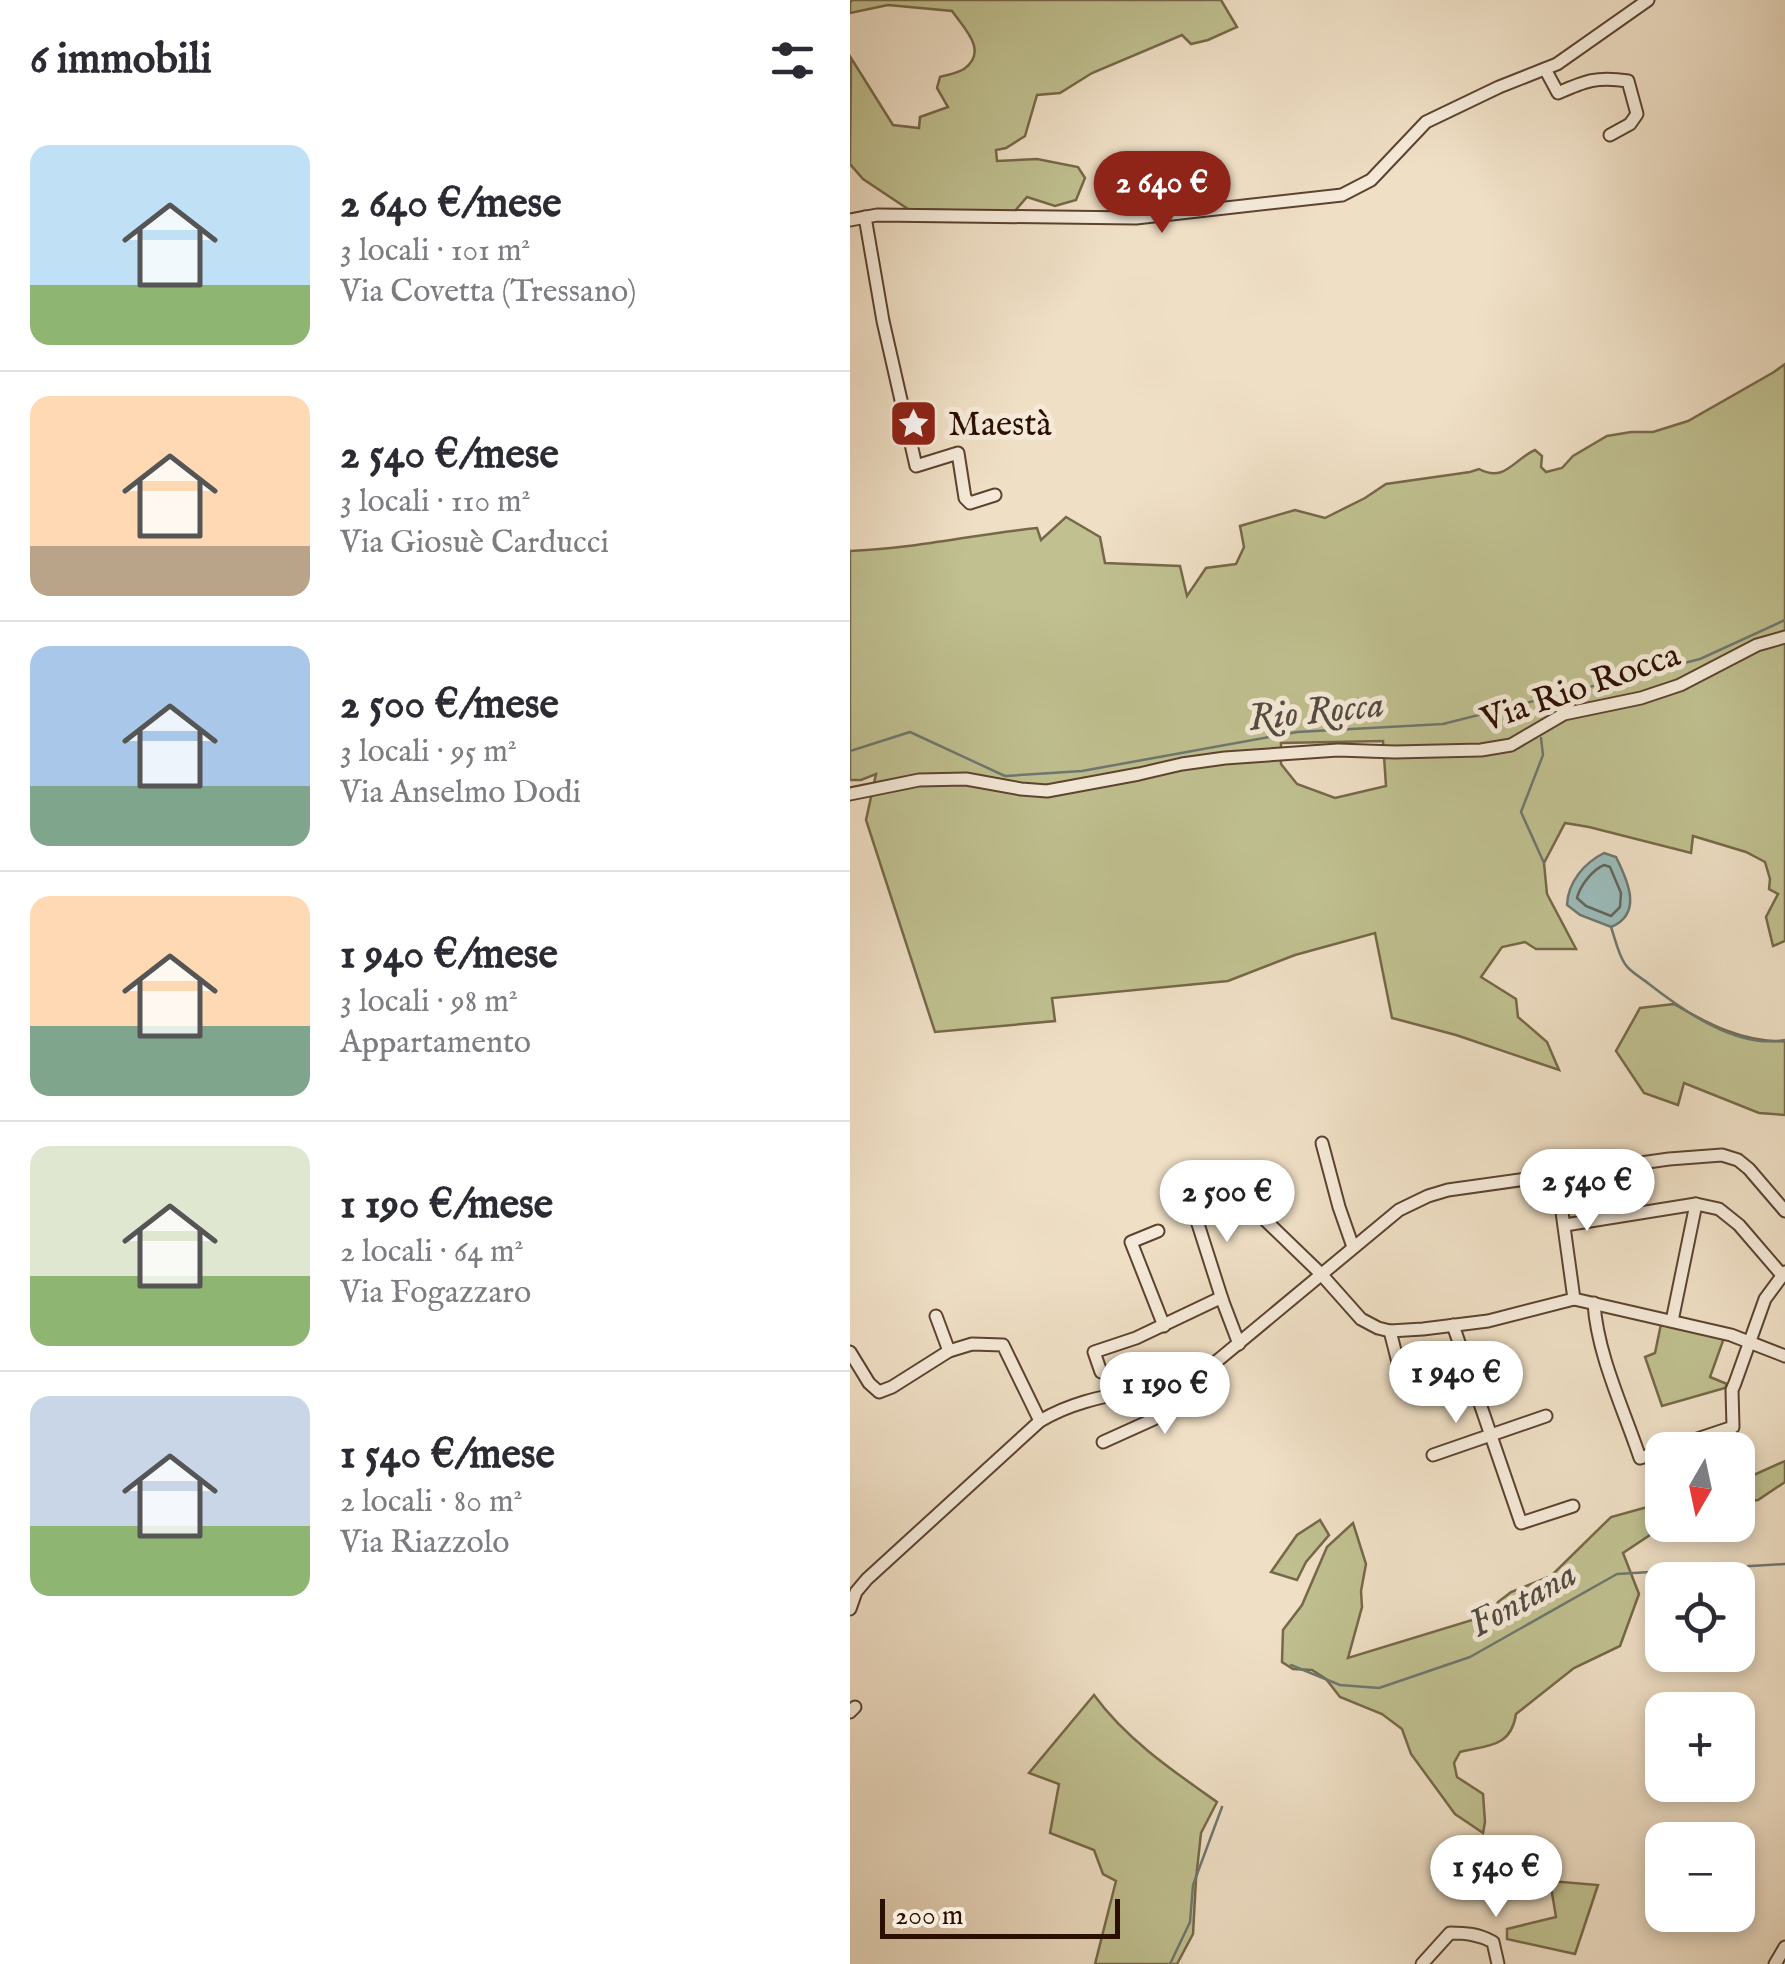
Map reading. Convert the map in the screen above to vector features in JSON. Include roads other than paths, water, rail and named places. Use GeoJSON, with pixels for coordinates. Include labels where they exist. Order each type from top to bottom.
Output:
{"type":"FeatureCollection","features":[{"type":"Feature","properties":{"kind":"street"},"geometry":{"type":"LineString","coordinates":[[850,220],[877,215],[1136,218],[1342,195],[1371,180],[1426,122],[1545,69],[1648,0]]}},
{"type":"Feature","properties":{"kind":"street"},"geometry":{"type":"LineString","coordinates":[[1545,69],[1558,93],[1590,79],[1628,81],[1637,114],[1630,124],[1610,135]]}},
{"type":"Feature","properties":{"kind":"street"},"geometry":{"type":"LineString","coordinates":[[864,217],[916,466],[958,454],[965,498],[970,503],[995,496]]}},
{"type":"Feature","properties":{"kind":"street","name":"Via Rio Rocca"},"geometry":{"type":"LineString","coordinates":[[850,794],[919,780],[966,779],[1047,791],[1225,758],[1338,750],[1481,750],[1511,744],[1564,714],[1680,685],[1757,645],[1785,637]]}},
{"type":"Feature","properties":{"kind":"street"},"geometry":{"type":"LineString","coordinates":[[1322,1143],[1353,1246]]}},
{"type":"Feature","properties":{"kind":"street"},"geometry":{"type":"LineString","coordinates":[[850,1609],[856,1592],[867,1579],[1040,1421],[1094,1397],[1175,1383],[1205,1372],[1353,1246],[1399,1210],[1428,1196],[1448,1190],[1722,1155],[1749,1169],[1785,1211]]}},
{"type":"Feature","properties":{"kind":"street"},"geometry":{"type":"LineString","coordinates":[[1558,1176],[1574,1299]]}},
{"type":"Feature","properties":{"kind":"street"},"geometry":{"type":"LineString","coordinates":[[1224,1180],[1370,1326],[1390,1331],[1453,1325],[1496,1319],[1574,1299],[1731,1335],[1785,1356]]}},
{"type":"Feature","properties":{"kind":"street"},"geometry":{"type":"LineString","coordinates":[[1190,1199],[1239,1344]]}},
{"type":"Feature","properties":{"kind":"street"},"geometry":{"type":"LineString","coordinates":[[1565,1225],[1696,1204],[1720,1209],[1783,1274],[1765,1299],[1732,1390],[1733,1427],[1718,1432]]}},
{"type":"Feature","properties":{"kind":"street"},"geometry":{"type":"LineString","coordinates":[[1672,1321],[1696,1204]]}},
{"type":"Feature","properties":{"kind":"street"},"geometry":{"type":"LineString","coordinates":[[1158,1230],[1131,1242],[1164,1326]]}},
{"type":"Feature","properties":{"kind":"street"},"geometry":{"type":"LineString","coordinates":[[1101,1372],[1094,1352],[1222,1299]]}},
{"type":"Feature","properties":{"kind":"street"},"geometry":{"type":"LineString","coordinates":[[1594,1303],[1605,1355],[1640,1458],[1645,1456]]}},
{"type":"Feature","properties":{"kind":"street"},"geometry":{"type":"LineString","coordinates":[[936,1316],[948,1351]]}},
{"type":"Feature","properties":{"kind":"street"},"geometry":{"type":"LineString","coordinates":[[1453,1325],[1522,1523],[1573,1506]]}},
{"type":"Feature","properties":{"kind":"street"},"geometry":{"type":"LineString","coordinates":[[1390,1331],[1404,1386]]}},
{"type":"Feature","properties":{"kind":"street"},"geometry":{"type":"LineString","coordinates":[[850,1352],[878,1392],[948,1351],[972,1344],[1003,1345],[1040,1421]]}},
{"type":"Feature","properties":{"kind":"street"},"geometry":{"type":"LineString","coordinates":[[1103,1442],[1154,1419],[1157,1409],[1150,1388]]}},
{"type":"Feature","properties":{"kind":"street"},"geometry":{"type":"LineString","coordinates":[[1434,1455],[1546,1416]]}},
{"type":"Feature","properties":{"kind":"street"},"geometry":{"type":"LineString","coordinates":[[1422,1964],[1450,1933],[1466,1932],[1493,1942],[1498,1964]]}},
{"type":"Feature","properties":{"kind":"street"},"geometry":{"type":"LineString","coordinates":[[1775,1964],[1785,1947]]}},
{"type":"Feature","properties":{"kind":"water"},"geometry":{"type":"Polygon","coordinates":[[[1604,853],[1616,857],[1630,896],[1627,914],[1611,927],[1580,915],[1567,905],[1578,874],[1604,853]]]}},
{"type":"Feature","properties":{"kind":"waterway","name":"Rio Rocca"},"geometry":{"type":"LineString","coordinates":[[850,751],[910,732],[1005,776],[1082,771],[1297,732],[1443,724],[1700,659],[1785,620]]}},
{"type":"Feature","properties":{"kind":"waterway"},"geometry":{"type":"LineString","coordinates":[[1541,738],[1543,755],[1521,812],[1544,863]]}},
{"type":"Feature","properties":{"kind":"waterway"},"geometry":{"type":"LineString","coordinates":[[1611,927],[1627,967],[1679,1006],[1730,1034],[1785,1040]]}},
{"type":"Feature","properties":{"kind":"waterway","name":"Fontana"},"geometry":{"type":"LineString","coordinates":[[1291,1665],[1340,1685],[1379,1688],[1470,1657],[1617,1574],[1785,1564]]}},
{"type":"Feature","properties":{"kind":"waterway"},"geometry":{"type":"LineString","coordinates":[[1170,1964],[1190,1922],[1193,1885],[1222,1807]]}},
{"type":"Feature","properties":{"kind":"place","name":"Maestà"},"geometry":{"type":"Point","coordinates":[913,423]}}]}
